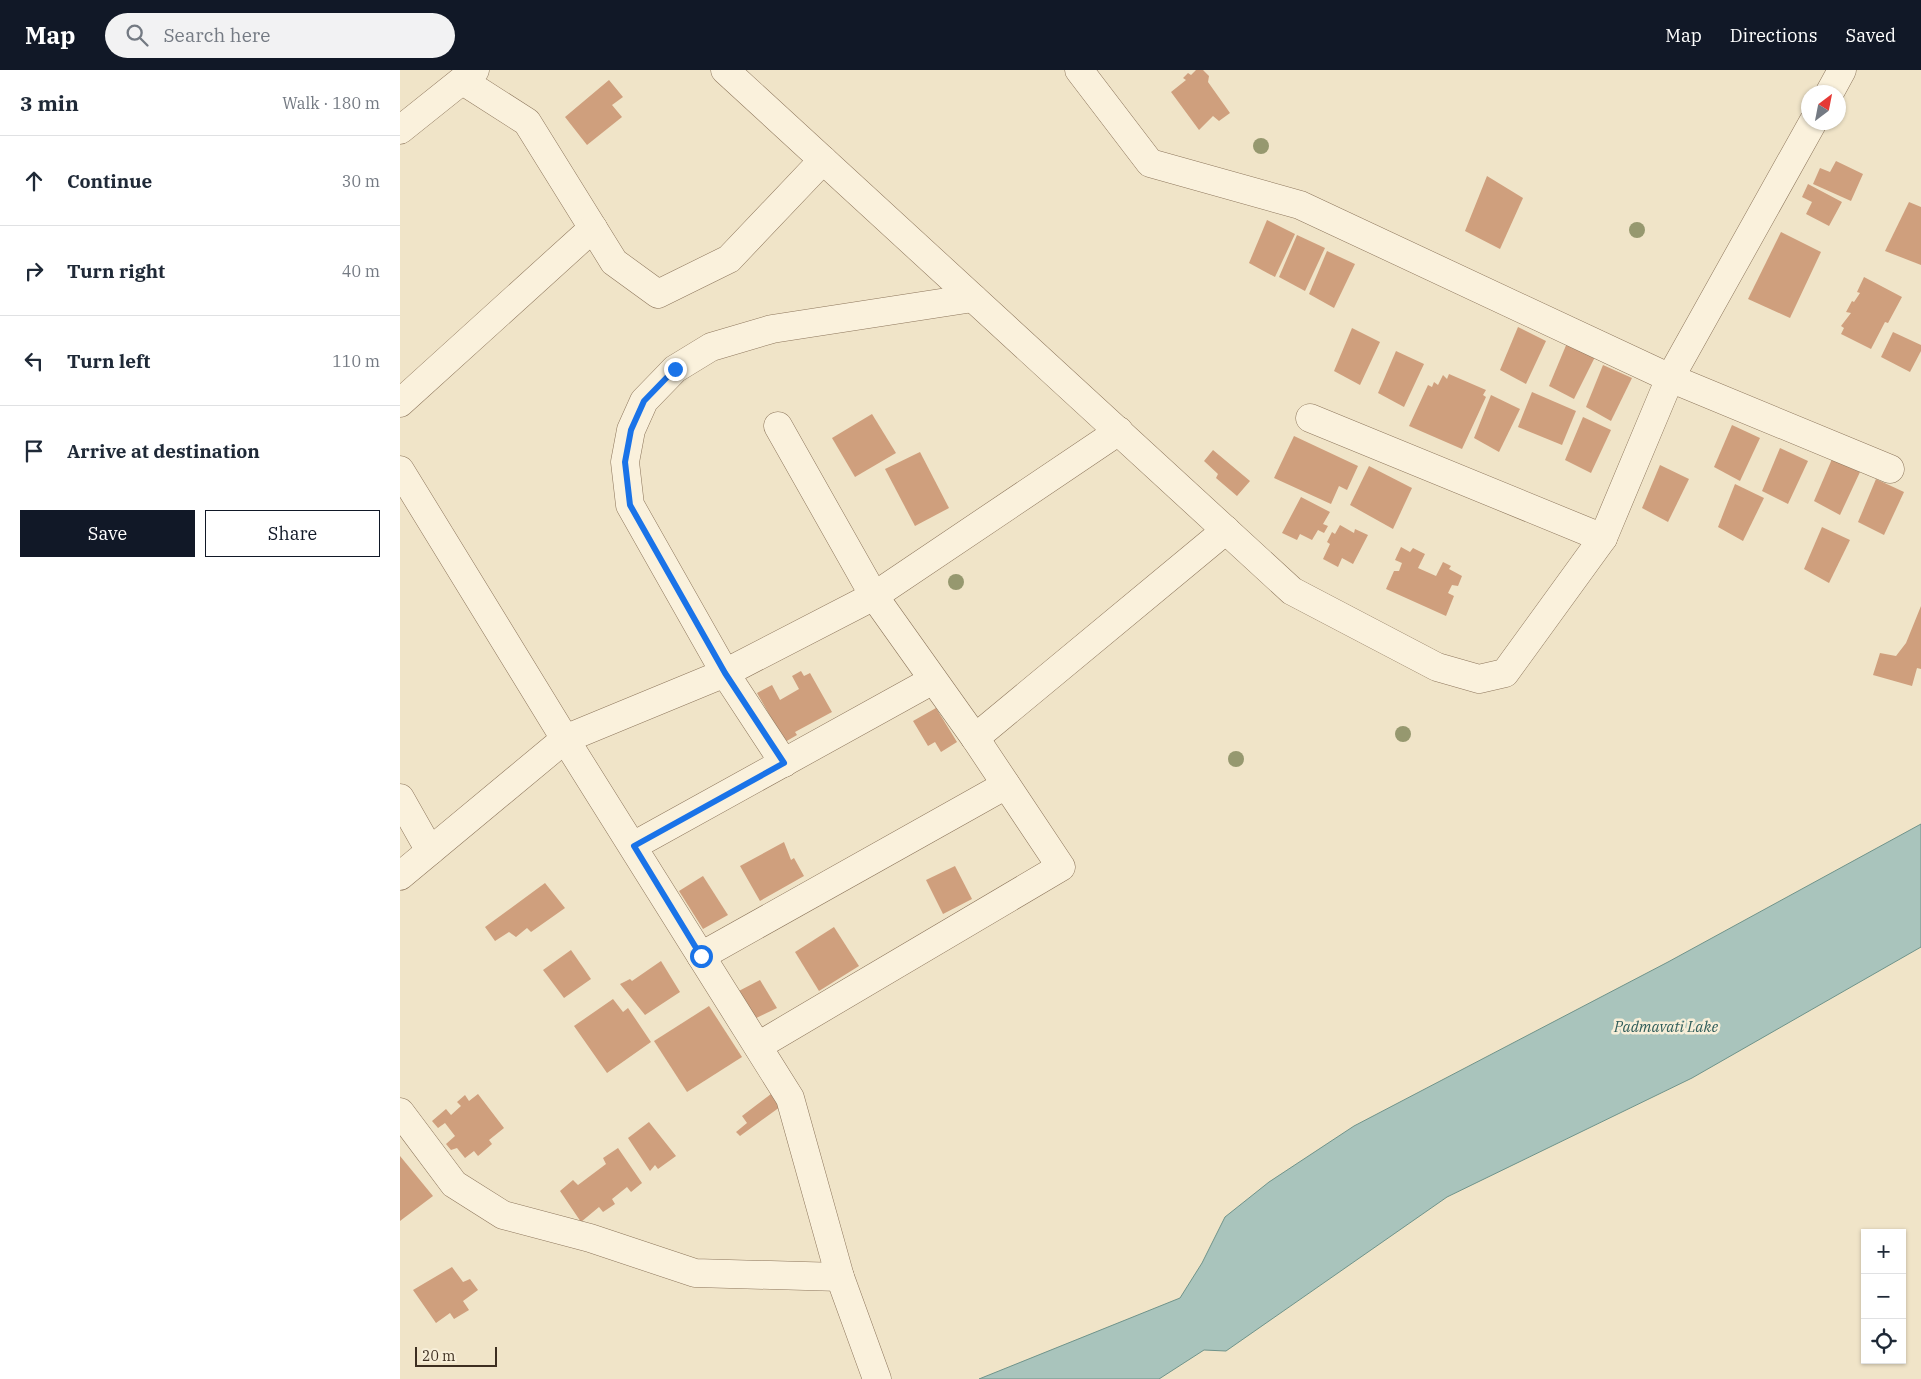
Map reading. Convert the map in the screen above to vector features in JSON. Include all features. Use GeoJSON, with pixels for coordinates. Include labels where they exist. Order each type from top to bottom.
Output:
{"type":"FeatureCollection","features":[{"type":"Feature","properties":{"kind":"street"},"geometry":{"type":"LineString","coordinates":[[725,70],[1292,591],[1437,667],[1479,679],[1504,673],[1603,538],[1670,378],[1809,130]]}},
{"type":"Feature","properties":{"kind":"street"},"geometry":{"type":"LineString","coordinates":[[1080,70],[1150,163],[1300,205],[1670,378],[1890,469]]}},
{"type":"Feature","properties":{"kind":"street"},"geometry":{"type":"LineString","coordinates":[[1834,85],[1842,70]]}},
{"type":"Feature","properties":{"kind":"street"},"geometry":{"type":"LineString","coordinates":[[400,130],[469,75],[527,122],[614,262],[658,294],[728,260],[823,160]]}},
{"type":"Feature","properties":{"kind":"street"},"geometry":{"type":"LineString","coordinates":[[400,403],[593,228]]}},
{"type":"Feature","properties":{"kind":"street"},"geometry":{"type":"LineString","coordinates":[[784,763],[725,673],[630,505],[625,462],[631,430],[644,401],[675,369],[711,347],[772,329],[973,298]]}},
{"type":"Feature","properties":{"kind":"street"},"geometry":{"type":"LineString","coordinates":[[1310,418],[1603,538]]}},
{"type":"Feature","properties":{"kind":"street"},"geometry":{"type":"LineString","coordinates":[[758,1046],[1061,868],[975,738],[874,596],[778,426]]}},
{"type":"Feature","properties":{"kind":"street"},"geometry":{"type":"LineString","coordinates":[[400,876],[565,739],[725,673],[874,596],[1119,431]]}},
{"type":"Feature","properties":{"kind":"street"},"geometry":{"type":"LineString","coordinates":[[400,470],[565,739],[634,846],[790,1098],[840,1278],[877,1379]]}},
{"type":"Feature","properties":{"kind":"street"},"geometry":{"type":"LineString","coordinates":[[975,738],[1226,530]]}},
{"type":"Feature","properties":{"kind":"street"},"geometry":{"type":"LineString","coordinates":[[634,846],[933,680]]}},
{"type":"Feature","properties":{"kind":"street"},"geometry":{"type":"LineString","coordinates":[[701,956],[1006,785]]}},
{"type":"Feature","properties":{"kind":"street"},"geometry":{"type":"LineString","coordinates":[[400,798],[430,851]]}},
{"type":"Feature","properties":{"kind":"street"},"geometry":{"type":"LineString","coordinates":[[400,1112],[454,1184],[503,1215],[590,1238],[695,1273],[840,1278]]}},
{"type":"Feature","properties":{"kind":"water","name":"Padmavati Lake"},"geometry":{"type":"Polygon","coordinates":[[[1921,824],[1921,947],[1692,1078],[1447,1197],[1226,1351],[1204,1350],[1159,1379],[979,1379],[1180,1298],[1202,1263],[1225,1217],[1269,1182],[1354,1126],[1668,962],[1921,824]]]}},
{"type":"Feature","properties":{"kind":"building"},"geometry":{"type":"Polygon","coordinates":[[[1196,70],[1203,70],[1209,76],[1208,82],[1230,113],[1219,121],[1213,116],[1199,130],[1171,92],[1186,80],[1183,78],[1188,73],[1191,75],[1196,70]]]}},
{"type":"Feature","properties":{"kind":"building"},"geometry":{"type":"Polygon","coordinates":[[[609,80],[623,97],[612,105],[622,117],[587,145],[565,117],[609,80]]]}},
{"type":"Feature","properties":{"kind":"building"},"geometry":{"type":"Polygon","coordinates":[[[1836,161],[1863,174],[1851,201],[1813,184],[1820,168],[1830,172],[1836,161]]]}},
{"type":"Feature","properties":{"kind":"building"},"geometry":{"type":"Polygon","coordinates":[[[1487,176],[1523,198],[1500,249],[1465,231],[1487,176]]]}},
{"type":"Feature","properties":{"kind":"building"},"geometry":{"type":"Polygon","coordinates":[[[1808,184],[1842,202],[1829,226],[1806,214],[1812,202],[1802,197],[1808,184]]]}},
{"type":"Feature","properties":{"kind":"building"},"geometry":{"type":"Polygon","coordinates":[[[1909,202],[1921,207],[1921,265],[1885,251],[1909,202]]]}},
{"type":"Feature","properties":{"kind":"building"},"geometry":{"type":"Polygon","coordinates":[[[1267,220],[1295,234],[1275,277],[1249,263],[1267,220]]]}},
{"type":"Feature","properties":{"kind":"building"},"geometry":{"type":"Polygon","coordinates":[[[1781,232],[1821,252],[1790,318],[1748,299],[1781,232]]]}},
{"type":"Feature","properties":{"kind":"building"},"geometry":{"type":"Polygon","coordinates":[[[1297,235],[1325,248],[1305,291],[1279,277],[1297,235]]]}},
{"type":"Feature","properties":{"kind":"building"},"geometry":{"type":"Polygon","coordinates":[[[1327,251],[1355,264],[1334,308],[1309,294],[1327,251]]]}},
{"type":"Feature","properties":{"kind":"building"},"geometry":{"type":"Polygon","coordinates":[[[1864,277],[1902,297],[1888,323],[1885,322],[1871,349],[1841,334],[1844,328],[1841,326],[1851,313],[1846,312],[1852,301],[1854,302],[1860,293],[1857,292],[1864,277]]]}},
{"type":"Feature","properties":{"kind":"building"},"geometry":{"type":"Polygon","coordinates":[[[1518,327],[1546,341],[1526,384],[1500,370],[1518,327]]]}},
{"type":"Feature","properties":{"kind":"building"},"geometry":{"type":"Polygon","coordinates":[[[1352,328],[1380,342],[1360,385],[1334,371],[1352,328]]]}},
{"type":"Feature","properties":{"kind":"building"},"geometry":{"type":"Polygon","coordinates":[[[1893,332],[1921,345],[1921,351],[1910,372],[1881,357],[1893,332]]]}},
{"type":"Feature","properties":{"kind":"building"},"geometry":{"type":"Polygon","coordinates":[[[1567,343],[1595,357],[1574,399],[1549,386],[1567,343]]]}},
{"type":"Feature","properties":{"kind":"building"},"geometry":{"type":"Polygon","coordinates":[[[1396,351],[1424,364],[1404,407],[1378,393],[1396,351]]]}},
{"type":"Feature","properties":{"kind":"building"},"geometry":{"type":"Polygon","coordinates":[[[1603,365],[1632,378],[1611,421],[1586,407],[1603,365]]]}},
{"type":"Feature","properties":{"kind":"building"},"geometry":{"type":"Polygon","coordinates":[[[1449,374],[1486,390],[1483,395],[1486,397],[1462,449],[1409,426],[1428,385],[1432,387],[1434,382],[1438,385],[1443,375],[1447,379],[1449,374]]]}},
{"type":"Feature","properties":{"kind":"building"},"geometry":{"type":"Polygon","coordinates":[[[1532,392],[1576,411],[1562,445],[1518,427],[1532,392]]]}},
{"type":"Feature","properties":{"kind":"building"},"geometry":{"type":"Polygon","coordinates":[[[1491,395],[1520,409],[1499,452],[1474,438],[1491,395]]]}},
{"type":"Feature","properties":{"kind":"building"},"geometry":{"type":"Polygon","coordinates":[[[872,414],[896,453],[855,477],[832,438],[872,414]]]}},
{"type":"Feature","properties":{"kind":"building"},"geometry":{"type":"Polygon","coordinates":[[[1583,417],[1611,430],[1591,473],[1565,460],[1583,417]]]}},
{"type":"Feature","properties":{"kind":"building"},"geometry":{"type":"Polygon","coordinates":[[[1732,425],[1760,438],[1740,481],[1714,467],[1732,425]]]}},
{"type":"Feature","properties":{"kind":"building"},"geometry":{"type":"Polygon","coordinates":[[[1294,436],[1358,466],[1347,490],[1339,486],[1331,504],[1274,478],[1294,436]]]}},
{"type":"Feature","properties":{"kind":"building"},"geometry":{"type":"Polygon","coordinates":[[[1780,448],[1808,461],[1788,504],[1762,491],[1780,448]]]}},
{"type":"Feature","properties":{"kind":"building"},"geometry":{"type":"Polygon","coordinates":[[[1213,450],[1250,481],[1237,496],[1216,478],[1218,474],[1204,461],[1213,450]]]}},
{"type":"Feature","properties":{"kind":"building"},"geometry":{"type":"Polygon","coordinates":[[[920,452],[949,508],[915,526],[885,469],[920,452]]]}},
{"type":"Feature","properties":{"kind":"building"},"geometry":{"type":"Polygon","coordinates":[[[1832,459],[1860,472],[1840,515],[1814,501],[1832,459]]]}},
{"type":"Feature","properties":{"kind":"building"},"geometry":{"type":"Polygon","coordinates":[[[1660,465],[1689,479],[1668,522],[1642,508],[1660,465]]]}},
{"type":"Feature","properties":{"kind":"building"},"geometry":{"type":"Polygon","coordinates":[[[1369,466],[1412,488],[1393,529],[1350,505],[1369,466]]]}},
{"type":"Feature","properties":{"kind":"building"},"geometry":{"type":"Polygon","coordinates":[[[1876,479],[1904,492],[1884,535],[1858,522],[1876,479]]]}},
{"type":"Feature","properties":{"kind":"building"},"geometry":{"type":"Polygon","coordinates":[[[1735,484],[1764,498],[1743,541],[1718,527],[1735,484]]]}},
{"type":"Feature","properties":{"kind":"building"},"geometry":{"type":"Polygon","coordinates":[[[1301,497],[1330,512],[1323,524],[1328,526],[1324,533],[1318,530],[1312,540],[1300,534],[1297,540],[1282,533],[1301,497]]]}},
{"type":"Feature","properties":{"kind":"building"},"geometry":{"type":"Polygon","coordinates":[[[1340,525],[1354,533],[1355,529],[1368,535],[1353,564],[1342,558],[1338,567],[1323,559],[1330,544],[1327,542],[1332,532],[1335,534],[1340,525]]]}},
{"type":"Feature","properties":{"kind":"building"},"geometry":{"type":"Polygon","coordinates":[[[1822,527],[1850,540],[1829,583],[1804,569],[1822,527]]]}},
{"type":"Feature","properties":{"kind":"building"},"geometry":{"type":"Polygon","coordinates":[[[1401,547],[1410,552],[1413,548],[1425,554],[1418,568],[1436,576],[1443,562],[1451,566],[1449,569],[1462,576],[1458,586],[1452,585],[1448,593],[1454,596],[1446,616],[1386,589],[1394,571],[1399,571],[1402,563],[1395,560],[1401,547]]]}},
{"type":"Feature","properties":{"kind":"building"},"geometry":{"type":"Polygon","coordinates":[[[1921,606],[1921,669],[1917,668],[1912,686],[1873,675],[1880,653],[1896,656],[1906,643],[1921,606]]]}},
{"type":"Feature","properties":{"kind":"building"},"geometry":{"type":"Polygon","coordinates":[[[801,671],[804,676],[810,673],[832,712],[795,732],[797,735],[785,742],[757,693],[772,685],[780,700],[799,689],[792,676],[801,671]]]}},
{"type":"Feature","properties":{"kind":"building"},"geometry":{"type":"Polygon","coordinates":[[[936,708],[957,742],[941,752],[935,742],[928,746],[913,721],[936,708]]]}},
{"type":"Feature","properties":{"kind":"building"},"geometry":{"type":"Polygon","coordinates":[[[784,842],[791,860],[794,858],[804,876],[760,901],[740,866],[784,842]]]}},
{"type":"Feature","properties":{"kind":"building"},"geometry":{"type":"Polygon","coordinates":[[[955,866],[972,899],[943,914],[926,880],[955,866]]]}},
{"type":"Feature","properties":{"kind":"building"},"geometry":{"type":"Polygon","coordinates":[[[703,876],[728,915],[703,929],[679,891],[703,876]]]}},
{"type":"Feature","properties":{"kind":"building"},"geometry":{"type":"Polygon","coordinates":[[[545,883],[565,908],[531,932],[527,928],[516,937],[509,932],[495,941],[485,927],[545,883]]]}},
{"type":"Feature","properties":{"kind":"building"},"geometry":{"type":"Polygon","coordinates":[[[834,927],[859,966],[819,991],[795,952],[834,927]]]}},
{"type":"Feature","properties":{"kind":"building"},"geometry":{"type":"Polygon","coordinates":[[[571,950],[591,979],[564,998],[543,970],[571,950]]]}},
{"type":"Feature","properties":{"kind":"building"},"geometry":{"type":"Polygon","coordinates":[[[661,961],[680,992],[645,1015],[620,984],[630,979],[632,981],[661,961]]]}},
{"type":"Feature","properties":{"kind":"building"},"geometry":{"type":"Polygon","coordinates":[[[760,980],[777,1008],[750,1021],[733,994],[760,980]]]}},
{"type":"Feature","properties":{"kind":"building"},"geometry":{"type":"Polygon","coordinates":[[[613,999],[623,1012],[628,1008],[651,1042],[607,1073],[574,1026],[613,999]]]}},
{"type":"Feature","properties":{"kind":"building"},"geometry":{"type":"Polygon","coordinates":[[[709,1006],[742,1057],[687,1092],[654,1041],[709,1006]]]}},
{"type":"Feature","properties":{"kind":"building"},"geometry":{"type":"Polygon","coordinates":[[[478,1094],[504,1128],[489,1140],[492,1144],[478,1156],[474,1151],[465,1158],[457,1148],[451,1150],[446,1144],[455,1136],[445,1123],[438,1128],[432,1121],[446,1109],[451,1115],[461,1106],[457,1102],[465,1095],[469,1101],[478,1094]]]}},
{"type":"Feature","properties":{"kind":"building"},"geometry":{"type":"Polygon","coordinates":[[[771,1094],[780,1107],[740,1136],[736,1132],[747,1123],[742,1116],[771,1094]]]}},
{"type":"Feature","properties":{"kind":"building"},"geometry":{"type":"Polygon","coordinates":[[[649,1122],[676,1156],[658,1169],[655,1165],[650,1171],[628,1138],[649,1122]]]}},
{"type":"Feature","properties":{"kind":"building"},"geometry":{"type":"Polygon","coordinates":[[[618,1148],[642,1183],[631,1192],[627,1187],[612,1199],[615,1204],[603,1212],[599,1207],[581,1222],[560,1191],[573,1180],[578,1185],[606,1164],[603,1158],[618,1148]]]}},
{"type":"Feature","properties":{"kind":"building"},"geometry":{"type":"Polygon","coordinates":[[[400,1156],[433,1196],[400,1221],[400,1156]]]}},
{"type":"Feature","properties":{"kind":"building"},"geometry":{"type":"Polygon","coordinates":[[[452,1267],[463,1282],[470,1279],[478,1290],[463,1301],[469,1310],[454,1319],[450,1313],[436,1323],[413,1290],[452,1267]]]}},
{"type":"Feature","properties":{"kind":"route"},"geometry":{"type":"LineString","coordinates":[[675,369],[644,401],[631,430],[625,462],[630,505],[725,673],[784,763],[634,846],[701,956]]}}]}
